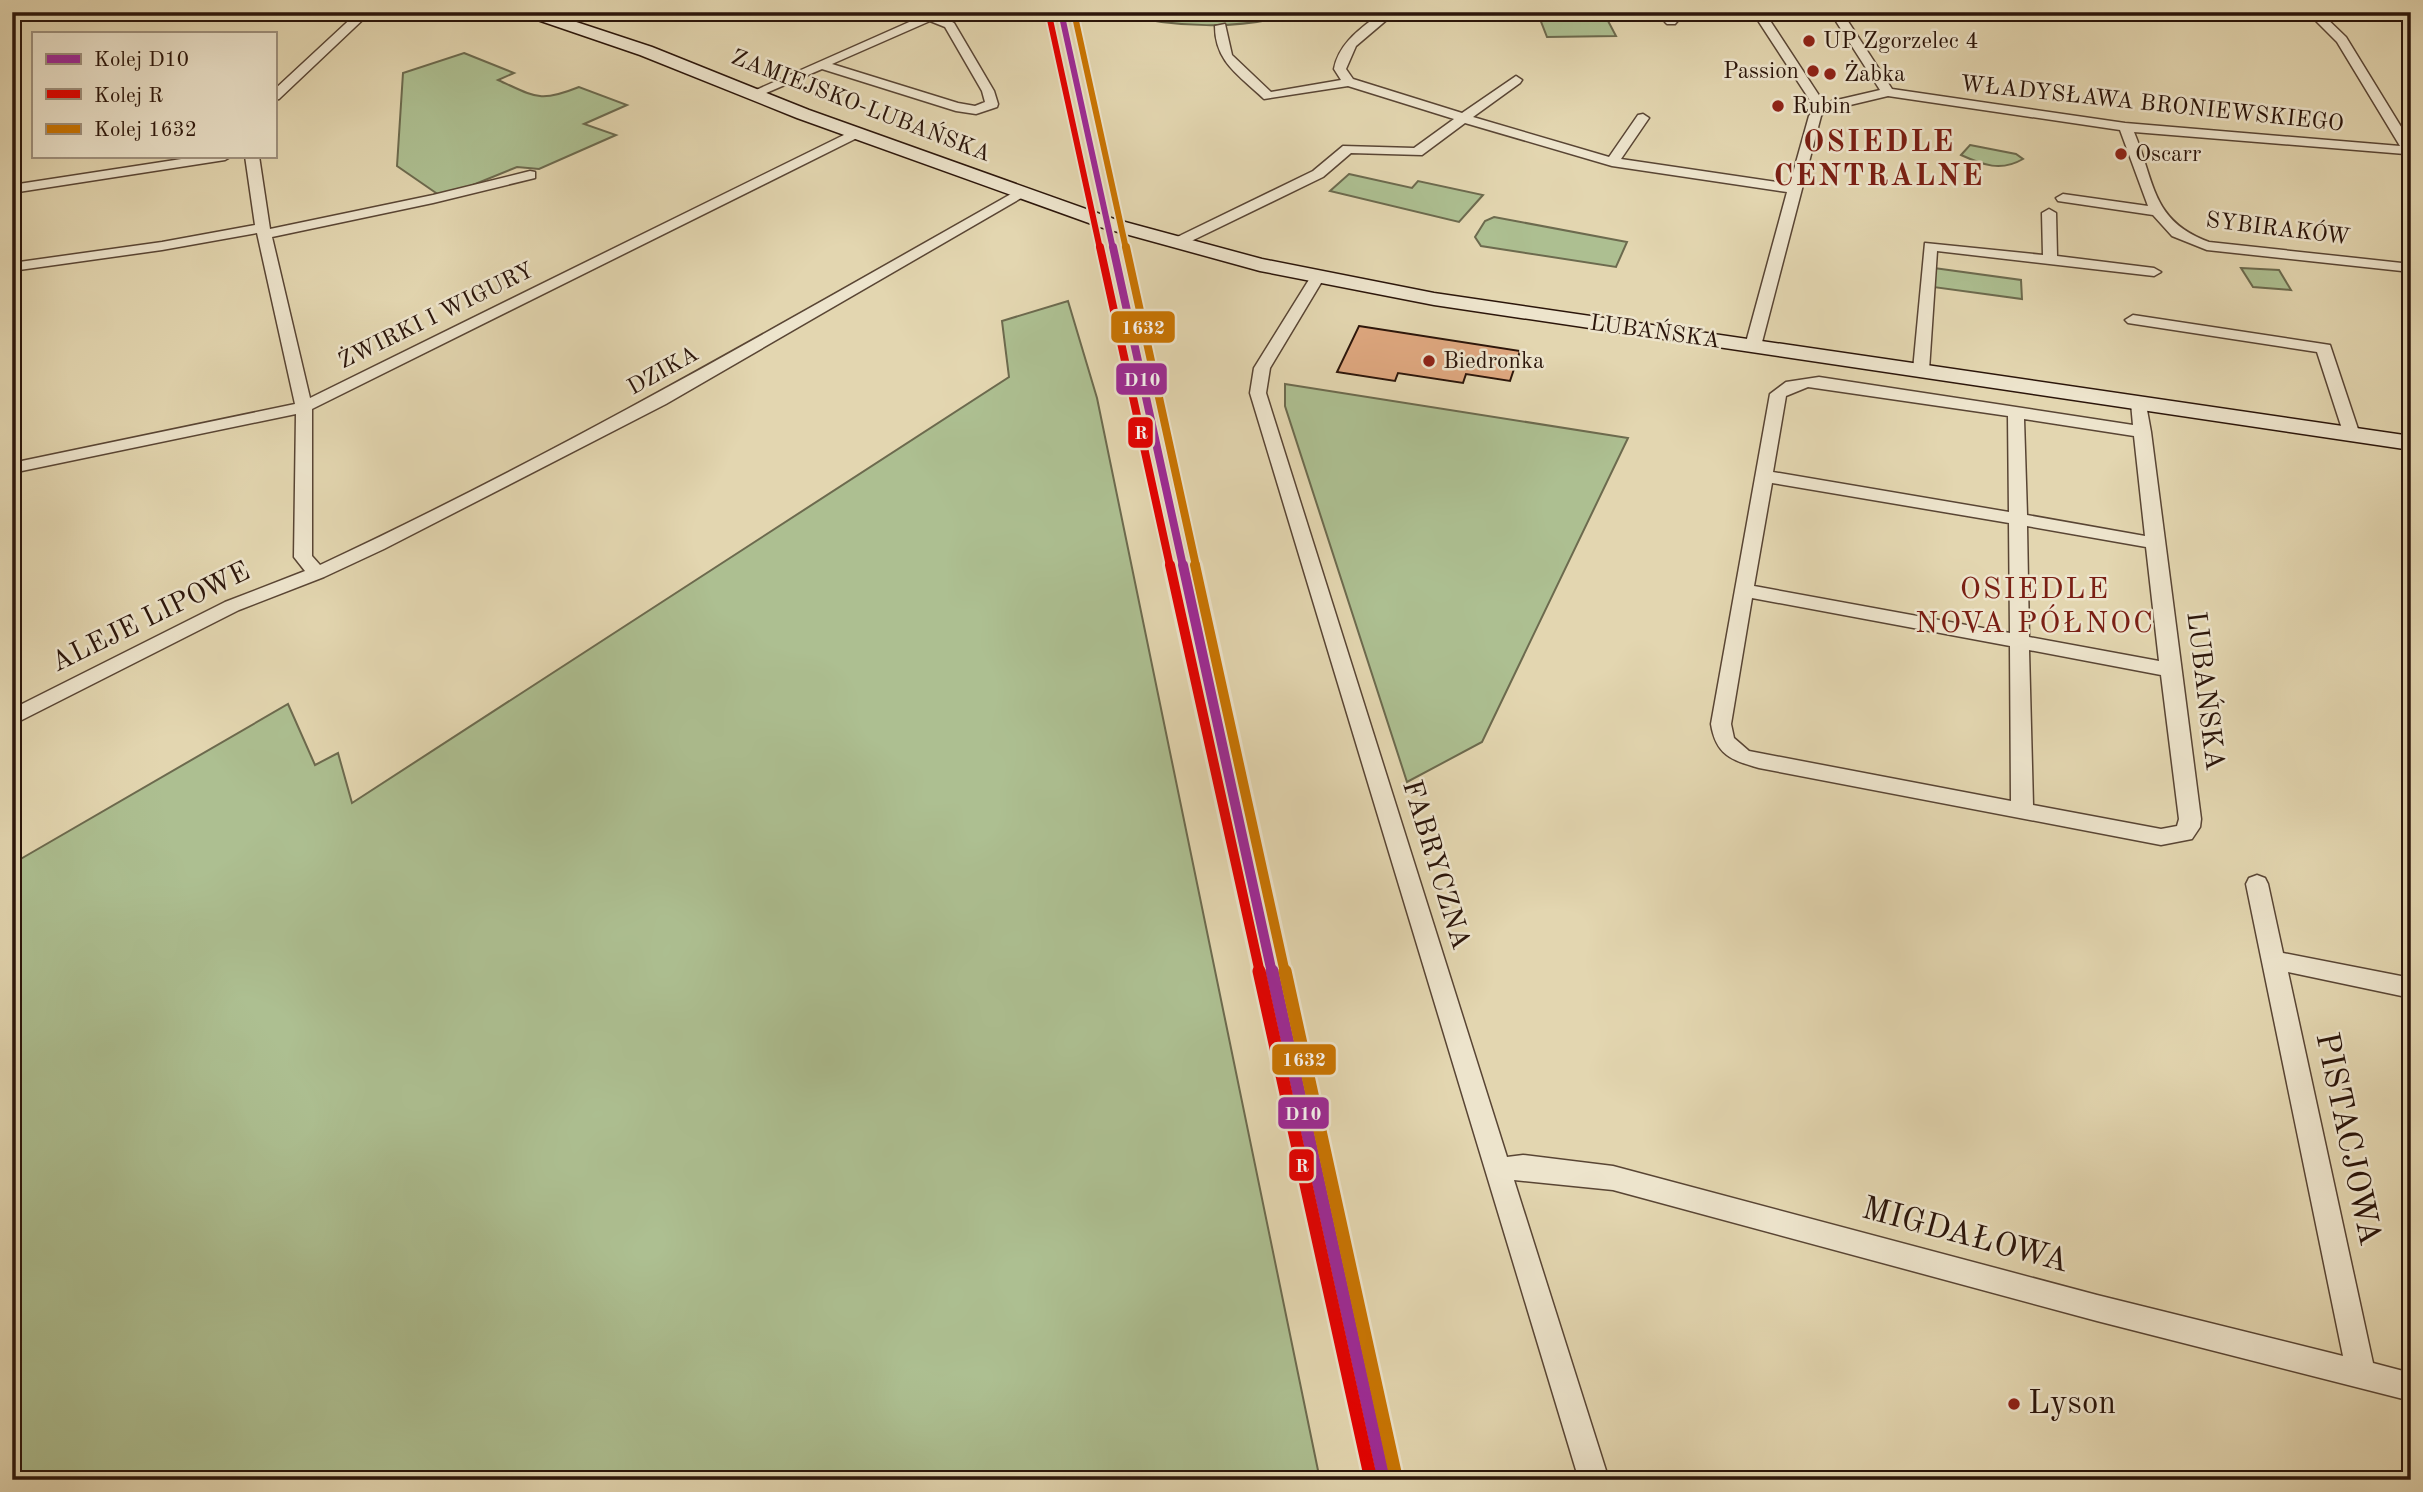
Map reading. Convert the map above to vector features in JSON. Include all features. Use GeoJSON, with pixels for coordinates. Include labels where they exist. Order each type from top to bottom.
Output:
{"type":"FeatureCollection","features":[{"type":"Feature","properties":{"kind":"main road","name":"ZAMIEJSKO-LUBAŃSKA"},"geometry":{"type":"LineString","coordinates":[[529,12],[646,51],[856,133],[1023,193],[1107,223],[1175,243]]}},
{"type":"Feature","properties":{"kind":"main road","name":"LUBAŃSKA"},"geometry":{"type":"LineString","coordinates":[[1175,243],[1317,278],[1434,299],[2411,443]]}},
{"type":"Feature","properties":{"kind":"street"},"geometry":{"type":"LineString","coordinates":[[276,95],[365,12]]}},
{"type":"Feature","properties":{"kind":"street"},"geometry":{"type":"LineString","coordinates":[[820,64],[956,107],[976,110],[990,107],[992,102],[988,91],[950,25],[932,15],[898,12]]}},
{"type":"Feature","properties":{"kind":"street"},"geometry":{"type":"LineString","coordinates":[[1349,82],[1340,69],[1342,56],[1353,43],[1390,12]]}},
{"type":"Feature","properties":{"kind":"street"},"geometry":{"type":"LineString","coordinates":[[1676,16],[1797,12]]}},
{"type":"Feature","properties":{"kind":"street"},"geometry":{"type":"LineString","coordinates":[[1753,346],[1793,189],[1815,116],[1821,108],[1888,92],[1836,12]]}},
{"type":"Feature","properties":{"kind":"street"},"geometry":{"type":"LineString","coordinates":[[2312,12],[2342,40],[2410,152]]}},
{"type":"Feature","properties":{"kind":"street"},"geometry":{"type":"LineString","coordinates":[[1759,13],[1821,108]]}},
{"type":"Feature","properties":{"kind":"street"},"geometry":{"type":"LineString","coordinates":[[753,94],[932,15]]}},
{"type":"Feature","properties":{"kind":"street"},"geometry":{"type":"LineString","coordinates":[[1222,26],[1221,42],[1226,56],[1268,96],[1349,82],[1612,162],[1793,189]]}},
{"type":"Feature","properties":{"kind":"street"},"geometry":{"type":"LineString","coordinates":[[1175,243],[1318,174],[1348,149],[1417,152],[1516,80]]}},
{"type":"Feature","properties":{"kind":"street","name":"WŁADYSŁAWA BRONIEWSKIEGO"},"geometry":{"type":"LineString","coordinates":[[1888,92],[2125,127],[2410,152]]}},
{"type":"Feature","properties":{"kind":"street"},"geometry":{"type":"LineString","coordinates":[[1612,162],[1643,118]]}},
{"type":"Feature","properties":{"kind":"street","name":"SYBIRAKÓW"},"geometry":{"type":"LineString","coordinates":[[2125,127],[2157,211],[2176,233],[2207,247],[2411,268]]}},
{"type":"Feature","properties":{"kind":"street","name":"ŻWIRKI I WIGURY"},"geometry":{"type":"LineString","coordinates":[[12,468],[304,407],[856,133]]}},
{"type":"Feature","properties":{"kind":"street"},"geometry":{"type":"LineString","coordinates":[[12,189],[212,158]]}},
{"type":"Feature","properties":{"kind":"street"},"geometry":{"type":"LineString","coordinates":[[251,158],[264,231],[304,407],[303,558],[317,573]]}},
{"type":"Feature","properties":{"kind":"street"},"geometry":{"type":"LineString","coordinates":[[12,267],[264,231],[433,199],[530,176]]}},
{"type":"Feature","properties":{"kind":"street","name":"DZIKA"},"geometry":{"type":"LineString","coordinates":[[317,573],[660,400],[1023,193]]}},
{"type":"Feature","properties":{"kind":"street"},"geometry":{"type":"LineString","coordinates":[[2063,198],[2157,211]]}},
{"type":"Feature","properties":{"kind":"street"},"geometry":{"type":"LineString","coordinates":[[2049,213],[2050,259]]}},
{"type":"Feature","properties":{"kind":"street"},"geometry":{"type":"LineString","coordinates":[[1921,370],[1930,246],[2154,272]]}},
{"type":"Feature","properties":{"kind":"street","name":"FABRYCZNA"},"geometry":{"type":"LineString","coordinates":[[1317,278],[1262,368],[1258,393],[1594,1480]]}},
{"type":"Feature","properties":{"kind":"street"},"geometry":{"type":"LineString","coordinates":[[2133,320],[2324,348],[2352,435]]}},
{"type":"Feature","properties":{"kind":"street"},"geometry":{"type":"LineString","coordinates":[[2016,413],[2022,811],[1759,761],[1731,749],[1724,741],[1721,724],[1778,394],[1795,384],[1819,382],[2143,432]]}},
{"type":"Feature","properties":{"kind":"street","name":"LUBAŃSKA"},"geometry":{"type":"LineString","coordinates":[[2022,811],[2161,837],[2183,833],[2189,827],[2139,403]]}},
{"type":"Feature","properties":{"kind":"street"},"geometry":{"type":"LineString","coordinates":[[1764,476],[2156,543]]}},
{"type":"Feature","properties":{"kind":"street","name":"ALEJE LIPOWE"},"geometry":{"type":"LineString","coordinates":[[12,718],[232,606],[317,573]]}},
{"type":"Feature","properties":{"kind":"street"},"geometry":{"type":"LineString","coordinates":[[1744,590],[2169,670]]}},
{"type":"Feature","properties":{"kind":"street","name":"PISTACJOWA"},"geometry":{"type":"LineString","coordinates":[[2257,884],[2361,1374]]}},
{"type":"Feature","properties":{"kind":"street"},"geometry":{"type":"LineString","coordinates":[[2273,960],[2411,988]]}},
{"type":"Feature","properties":{"kind":"street","name":"MIGDAŁOWA"},"geometry":{"type":"LineString","coordinates":[[1499,1170],[1523,1167],[1612,1178],[2097,1308],[2411,1387]]}},
{"type":"Feature","properties":{"kind":"green space"},"geometry":{"type":"Polygon","coordinates":[[[1115,12],[1297,12],[1254,22],[1206,25],[1159,21],[1115,12]]]}},
{"type":"Feature","properties":{"kind":"green space"},"geometry":{"type":"Polygon","coordinates":[[[1540,19],[1607,19],[1616,36],[1547,37],[1540,19]]]}},
{"type":"Feature","properties":{"kind":"green space"},"geometry":{"type":"Polygon","coordinates":[[[464,53],[514,73],[498,80],[530,94],[555,95],[579,87],[627,105],[584,124],[616,135],[539,169],[517,167],[458,191],[439,195],[397,166],[403,73],[464,53]]]}},
{"type":"Feature","properties":{"kind":"green space"},"geometry":{"type":"Polygon","coordinates":[[[1970,145],[2016,154],[2023,159],[2000,166],[1984,164],[1961,155],[1970,145]]]}},
{"type":"Feature","properties":{"kind":"green space"},"geometry":{"type":"Polygon","coordinates":[[[1349,174],[1412,188],[1418,181],[1483,195],[1459,222],[1330,191],[1349,174]]]}},
{"type":"Feature","properties":{"kind":"green space"},"geometry":{"type":"Polygon","coordinates":[[[1494,217],[1627,242],[1616,267],[1481,246],[1475,237],[1485,221],[1494,217]]]}},
{"type":"Feature","properties":{"kind":"green space"},"geometry":{"type":"Polygon","coordinates":[[[1934,268],[2021,280],[2022,299],[1933,287],[1934,268]]]}},
{"type":"Feature","properties":{"kind":"green space"},"geometry":{"type":"Polygon","coordinates":[[[2241,268],[2279,270],[2291,290],[2253,287],[2241,268]]]}},
{"type":"Feature","properties":{"kind":"green space"},"geometry":{"type":"Polygon","coordinates":[[[1068,301],[1097,398],[1320,1480],[12,1480],[12,864],[288,704],[315,765],[338,753],[352,803],[1009,377],[1002,321],[1068,301]]]}},
{"type":"Feature","properties":{"kind":"green space"},"geometry":{"type":"Polygon","coordinates":[[[1285,384],[1628,438],[1482,742],[1407,782],[1285,406],[1285,384]]]}},
{"type":"Feature","properties":{"kind":"building","name":"Biedronka"},"geometry":{"type":"Polygon","coordinates":[[[1359,326],[1520,351],[1510,381],[1466,374],[1463,383],[1398,373],[1395,381],[1337,372],[1359,326]]]}},
{"type":"Feature","properties":{"kind":"rail line","name":"D10"},"geometry":{"type":"LineString","coordinates":[[1061,12],[1384,1480]]}},
{"type":"Feature","properties":{"kind":"rail line","name":"1632"},"geometry":{"type":"LineString","coordinates":[[1074,12],[1396,1477]]}},
{"type":"Feature","properties":{"kind":"rail line","name":"R"},"geometry":{"type":"LineString","coordinates":[[1049,15],[1371,1480]]}},
{"type":"Feature","properties":{"kind":"place","name":"UP Zgorzelec 4"},"geometry":{"type":"Point","coordinates":[1809,41]}},
{"type":"Feature","properties":{"kind":"place","name":"Passion"},"geometry":{"type":"Point","coordinates":[1813,71]}},
{"type":"Feature","properties":{"kind":"place","name":"Żabka"},"geometry":{"type":"Point","coordinates":[1830,74]}},
{"type":"Feature","properties":{"kind":"place","name":"Rubin"},"geometry":{"type":"Point","coordinates":[1778,106]}},
{"type":"Feature","properties":{"kind":"place","name":"Oscarr"},"geometry":{"type":"Point","coordinates":[2121,154]}},
{"type":"Feature","properties":{"kind":"place","name":"Biedronka"},"geometry":{"type":"Point","coordinates":[1429,361]}},
{"type":"Feature","properties":{"kind":"place","name":"Lyson"},"geometry":{"type":"Point","coordinates":[2014,1404]}},
{"type":"Feature","properties":{"kind":"district","name":"OSIEDLE CENTRALNE"},"geometry":{"type":"Point","coordinates":[1879,160]}},
{"type":"Feature","properties":{"kind":"district","name":"OSIEDLE NOVA PÓŁNOC"},"geometry":{"type":"Point","coordinates":[2035,607]}}]}
